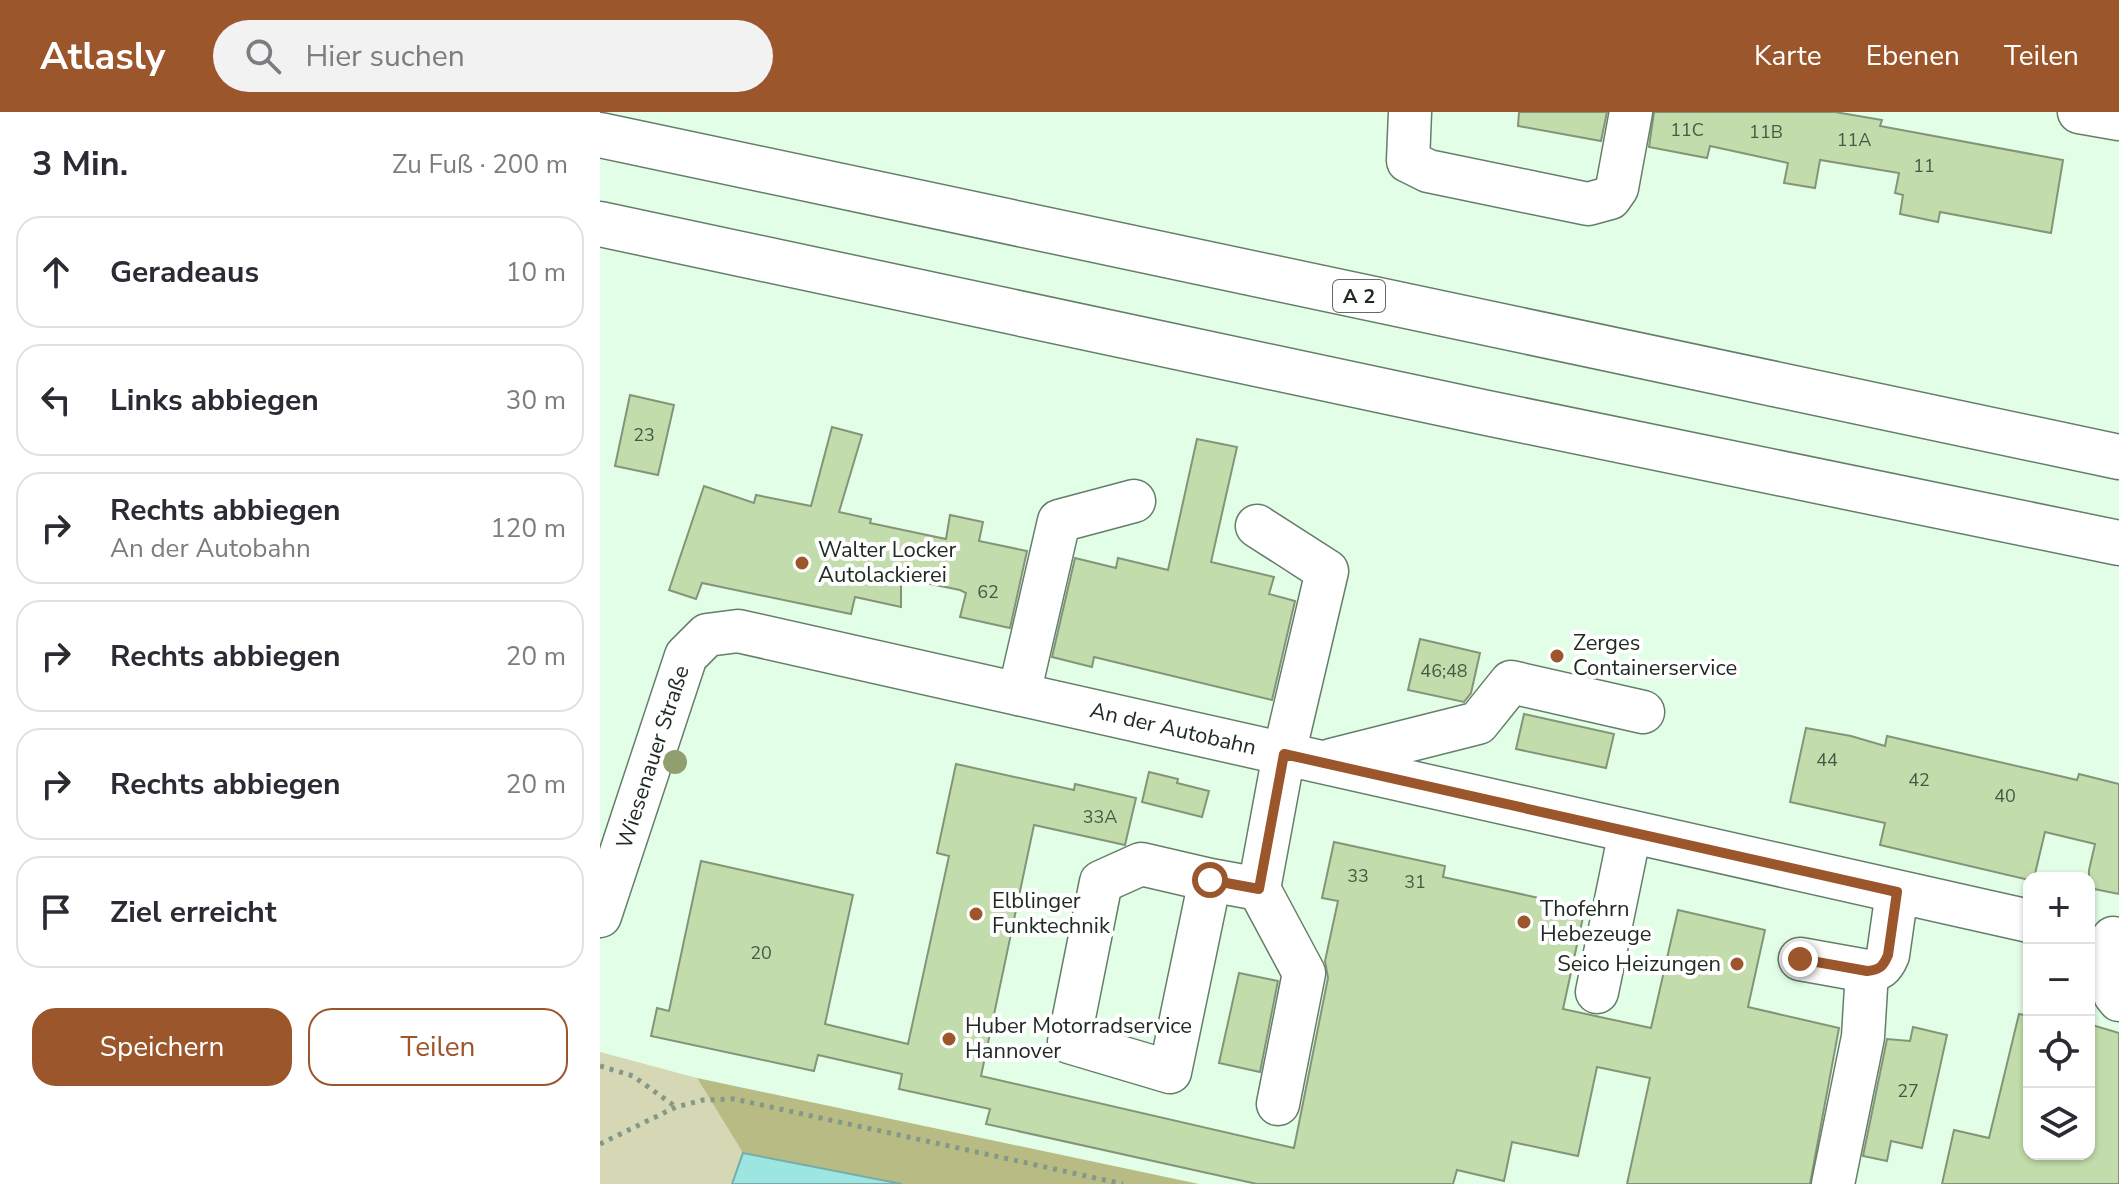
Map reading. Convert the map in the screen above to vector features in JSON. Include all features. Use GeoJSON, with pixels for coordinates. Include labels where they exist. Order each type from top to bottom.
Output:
{"type":"FeatureCollection","features":[{"type":"Feature","properties":{"kind":"highway","name":"A 2"},"geometry":{"type":"LineString","coordinates":[[600,135],[2119,457]]}},
{"type":"Feature","properties":{"kind":"highway"},"geometry":{"type":"LineString","coordinates":[[600,224],[1487,413],[2119,543]]}},
{"type":"Feature","properties":{"kind":"street"},"geometry":{"type":"LineString","coordinates":[[1410,112],[1408,161],[1428,171],[1588,204],[1610,198],[1617,188],[1631,112]]}},
{"type":"Feature","properties":{"kind":"street"},"geometry":{"type":"LineString","coordinates":[[2079,112],[2119,119]]}},
{"type":"Feature","properties":{"kind":"street"},"geometry":{"type":"LineString","coordinates":[[1019,694],[1059,521],[1134,501]]}},
{"type":"Feature","properties":{"kind":"street"},"geometry":{"type":"LineString","coordinates":[[1257,526],[1327,571],[1303,758],[1259,889],[1304,973],[1278,1104]]}},
{"type":"Feature","properties":{"kind":"street","name":"An der Autobahn"},"geometry":{"type":"LineString","coordinates":[[738,631],[2023,920]]}},
{"type":"Feature","properties":{"kind":"street","name":"Wiesenauer Straße"},"geometry":{"type":"LineString","coordinates":[[600,916],[686,656],[707,635],[738,631]]}},
{"type":"Feature","properties":{"kind":"street"},"geometry":{"type":"LineString","coordinates":[[1303,758],[1478,723],[1511,682],[1643,712]]}},
{"type":"Feature","properties":{"kind":"street"},"geometry":{"type":"LineString","coordinates":[[1597,992],[1630,832]]}},
{"type":"Feature","properties":{"kind":"street"},"geometry":{"type":"LineString","coordinates":[[1210,880],[1170,1072],[1069,1042],[1101,882],[1141,864],[1259,889]]}},
{"type":"Feature","properties":{"kind":"street"},"geometry":{"type":"LineString","coordinates":[[1800,959],[1867,971],[1877,970],[1884,965],[1888,955],[1897,892]]}},
{"type":"Feature","properties":{"kind":"street"},"geometry":{"type":"LineString","coordinates":[[2107,937],[2115,995],[2119,1000]]}},
{"type":"Feature","properties":{"kind":"street"},"geometry":{"type":"LineString","coordinates":[[1833,1184],[1863,1037],[1867,971]]}},
{"type":"Feature","properties":{"kind":"path"},"geometry":{"type":"LineString","coordinates":[[600,1066],[633,1076],[676,1107]]}},
{"type":"Feature","properties":{"kind":"path"},"geometry":{"type":"LineString","coordinates":[[600,1144],[676,1107],[703,1100],[734,1099],[1123,1184]]}},
{"type":"Feature","properties":{"kind":"green space"},"geometry":{"type":"Polygon","coordinates":[[[600,1052],[697,1078],[743,1153],[732,1184],[600,1184],[600,1052]]]}},
{"type":"Feature","properties":{"kind":"green space"},"geometry":{"type":"Polygon","coordinates":[[[697,1078],[1199,1184],[902,1184],[743,1153],[697,1078]]]}},
{"type":"Feature","properties":{"kind":"water"},"geometry":{"type":"Polygon","coordinates":[[[743,1153],[902,1184],[732,1184],[743,1153]]]}},
{"type":"Feature","properties":{"kind":"building"},"geometry":{"type":"Polygon","coordinates":[[[1519,112],[1607,112],[1601,141],[1518,126],[1519,112]]]}},
{"type":"Feature","properties":{"kind":"building"},"geometry":{"type":"Polygon","coordinates":[[[1654,112],[1835,112],[1882,120],[1880,126],[2063,160],[2051,233],[1940,212],[1938,222],[1900,214],[1903,195],[1895,193],[1899,173],[1820,160],[1815,188],[1784,183],[1788,163],[1710,146],[1707,158],[1649,147],[1654,112]]]}},
{"type":"Feature","properties":{"kind":"building"},"geometry":{"type":"Polygon","coordinates":[[[630,395],[674,405],[658,475],[615,466],[630,395]]]}},
{"type":"Feature","properties":{"kind":"building"},"geometry":{"type":"Polygon","coordinates":[[[832,427],[862,435],[839,512],[871,519],[870,523],[946,539],[950,515],[983,522],[979,541],[1027,551],[1010,628],[960,617],[966,593],[960,590],[901,578],[901,607],[855,597],[851,614],[702,583],[696,599],[669,590],[704,486],[754,503],[756,495],[811,506],[832,427]]]}},
{"type":"Feature","properties":{"kind":"building"},"geometry":{"type":"Polygon","coordinates":[[[1197,439],[1237,447],[1211,562],[1274,577],[1269,594],[1295,601],[1272,700],[1094,657],[1092,667],[1052,657],[1075,558],[1116,568],[1118,558],[1168,570],[1197,439]]]}},
{"type":"Feature","properties":{"kind":"building"},"geometry":{"type":"Polygon","coordinates":[[[1420,639],[1480,653],[1471,693],[1464,702],[1408,690],[1420,639]]]}},
{"type":"Feature","properties":{"kind":"building"},"geometry":{"type":"Polygon","coordinates":[[[1524,714],[1614,734],[1606,768],[1516,749],[1524,714]]]}},
{"type":"Feature","properties":{"kind":"building"},"geometry":{"type":"Polygon","coordinates":[[[1806,728],[1885,746],[1887,736],[2077,780],[2079,774],[2119,784],[2119,894],[2095,889],[2095,872],[2089,870],[2095,844],[2045,832],[2035,872],[2023,872],[2023,879],[1880,845],[1885,823],[1790,802],[1806,728]]]}},
{"type":"Feature","properties":{"kind":"building"},"geometry":{"type":"Polygon","coordinates":[[[956,764],[1074,790],[1075,784],[1136,798],[1125,845],[1034,825],[981,1076],[1294,1148],[1328,978],[1325,961],[1338,901],[1322,898],[1334,842],[1445,866],[1443,877],[1585,908],[1563,1009],[1651,1028],[1678,910],[1765,930],[1748,1007],[1839,1028],[1810,1184],[1627,1184],[1650,1078],[1597,1067],[1578,1156],[1512,1142],[1504,1181],[1457,1170],[1453,1184],[1257,1184],[986,1124],[990,1109],[899,1089],[902,1074],[818,1055],[814,1071],[651,1036],[657,1008],[669,1011],[701,861],[853,895],[825,1024],[908,1044],[949,856],[937,853],[956,764]]]}},
{"type":"Feature","properties":{"kind":"building"},"geometry":{"type":"Polygon","coordinates":[[[1149,772],[1209,791],[1202,817],[1142,802],[1149,772]]]}},
{"type":"Feature","properties":{"kind":"building"},"geometry":{"type":"Polygon","coordinates":[[[1239,973],[1278,981],[1260,1072],[1219,1063],[1239,973]]]}},
{"type":"Feature","properties":{"kind":"building"},"geometry":{"type":"Polygon","coordinates":[[[2019,1014],[2023,1015],[2023,1160],[2095,1160],[2095,1026],[2119,1033],[2119,1184],[1942,1184],[1954,1130],[1989,1138],[2019,1014]]]}},
{"type":"Feature","properties":{"kind":"building"},"geometry":{"type":"Polygon","coordinates":[[[1913,1027],[1947,1035],[1922,1148],[1891,1141],[1887,1161],[1863,1156],[1887,1039],[1910,1041],[1913,1027]]]}},
{"type":"Feature","properties":{"kind":"place","name":"Walter Locker Autolackierei"},"geometry":{"type":"Point","coordinates":[802,563]}},
{"type":"Feature","properties":{"kind":"place","name":"Zerges Containerservice"},"geometry":{"type":"Point","coordinates":[1557,656]}},
{"type":"Feature","properties":{"kind":"place","name":"Elblinger Funktechnik"},"geometry":{"type":"Point","coordinates":[976,914]}},
{"type":"Feature","properties":{"kind":"place","name":"Thofehrn Hebezeuge"},"geometry":{"type":"Point","coordinates":[1524,922]}},
{"type":"Feature","properties":{"kind":"place","name":"Seico Heizungen"},"geometry":{"type":"Point","coordinates":[1737,964]}},
{"type":"Feature","properties":{"kind":"place","name":"Huber Motorradservice Hannover"},"geometry":{"type":"Point","coordinates":[949,1039]}},
{"type":"Feature","properties":{"kind":"route"},"geometry":{"type":"LineString","coordinates":[[1210,880],[1259,889],[1284,754],[1897,892],[1888,955],[1884,965],[1877,970],[1867,971],[1800,959]]}}]}
